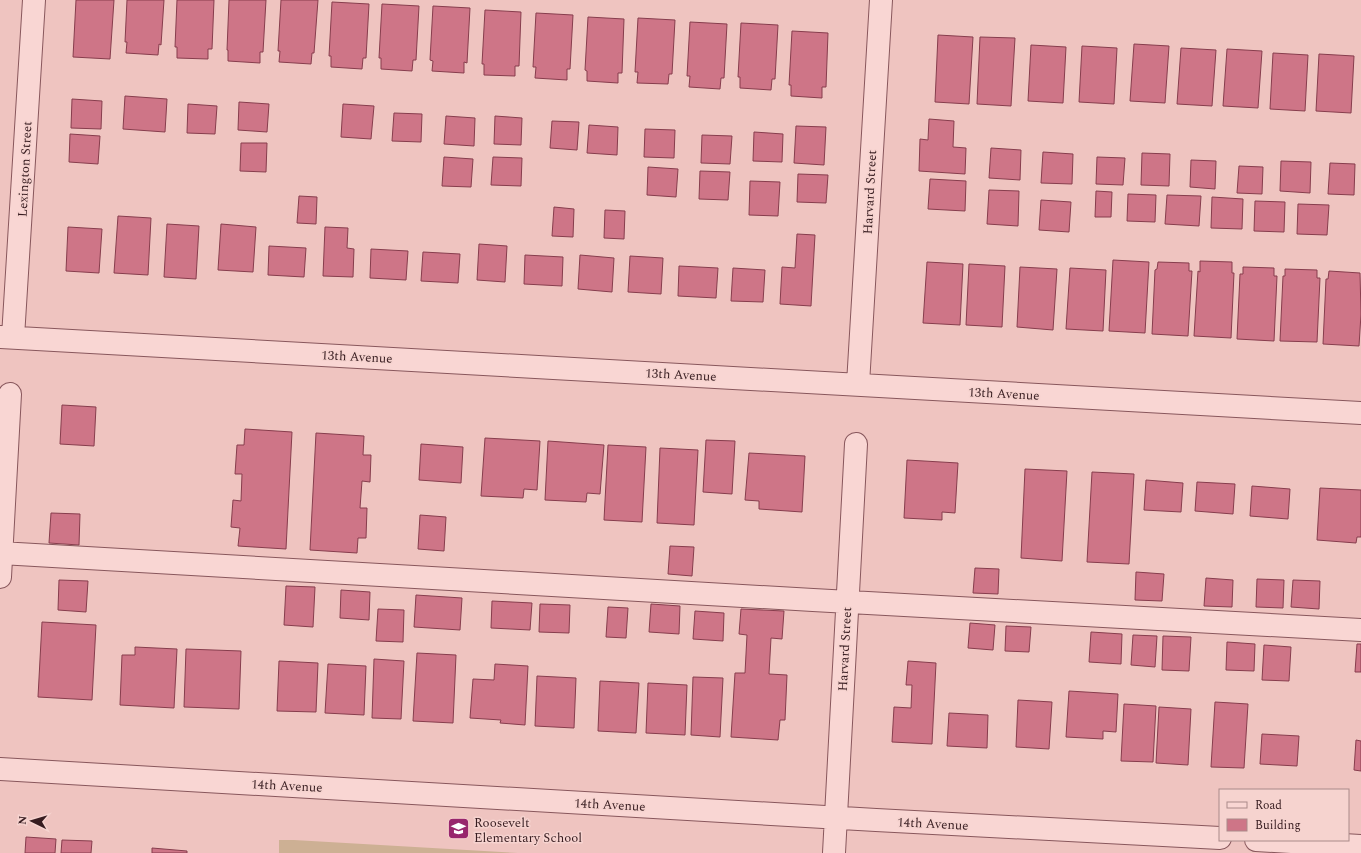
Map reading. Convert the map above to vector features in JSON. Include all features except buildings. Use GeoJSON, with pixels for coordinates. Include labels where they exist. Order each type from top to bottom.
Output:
{"type":"FeatureCollection","features":[{"type":"Feature","properties":{"kind":"street","name":"Lexington Street"},"geometry":{"type":"LineString","coordinates":[[7,337],[34,0]]}},
{"type":"Feature","properties":{"kind":"street","name":"Harvard Street"},"geometry":{"type":"LineString","coordinates":[[858,384],[881,0]]}},
{"type":"Feature","properties":{"kind":"street","name":"13th Avenue"},"geometry":{"type":"LineString","coordinates":[[7,337],[1361,413]]}},
{"type":"Feature","properties":{"kind":"street"},"geometry":{"type":"LineString","coordinates":[[0,577],[10,394]]}},
{"type":"Feature","properties":{"kind":"street","name":"Harvard Street"},"geometry":{"type":"LineString","coordinates":[[834,853],[856,444]]}},
{"type":"Feature","properties":{"kind":"street"},"geometry":{"type":"LineString","coordinates":[[1,553],[1361,630]]}},
{"type":"Feature","properties":{"kind":"street","name":"14th Avenue"},"geometry":{"type":"LineString","coordinates":[[0,769],[1219,838]]}},
{"type":"Feature","properties":{"kind":"street"},"geometry":{"type":"LineString","coordinates":[[1274,841],[1361,846]]}},
{"type":"Feature","properties":{"kind":"shaded area"},"geometry":{"type":"Polygon","coordinates":[[[279,840],[294,840],[518,853],[279,853],[279,840]]]}},
{"type":"Feature","properties":{"kind":"place","name":"Roosevelt Elementary School"},"geometry":{"type":"Point","coordinates":[459,829]}}]}
